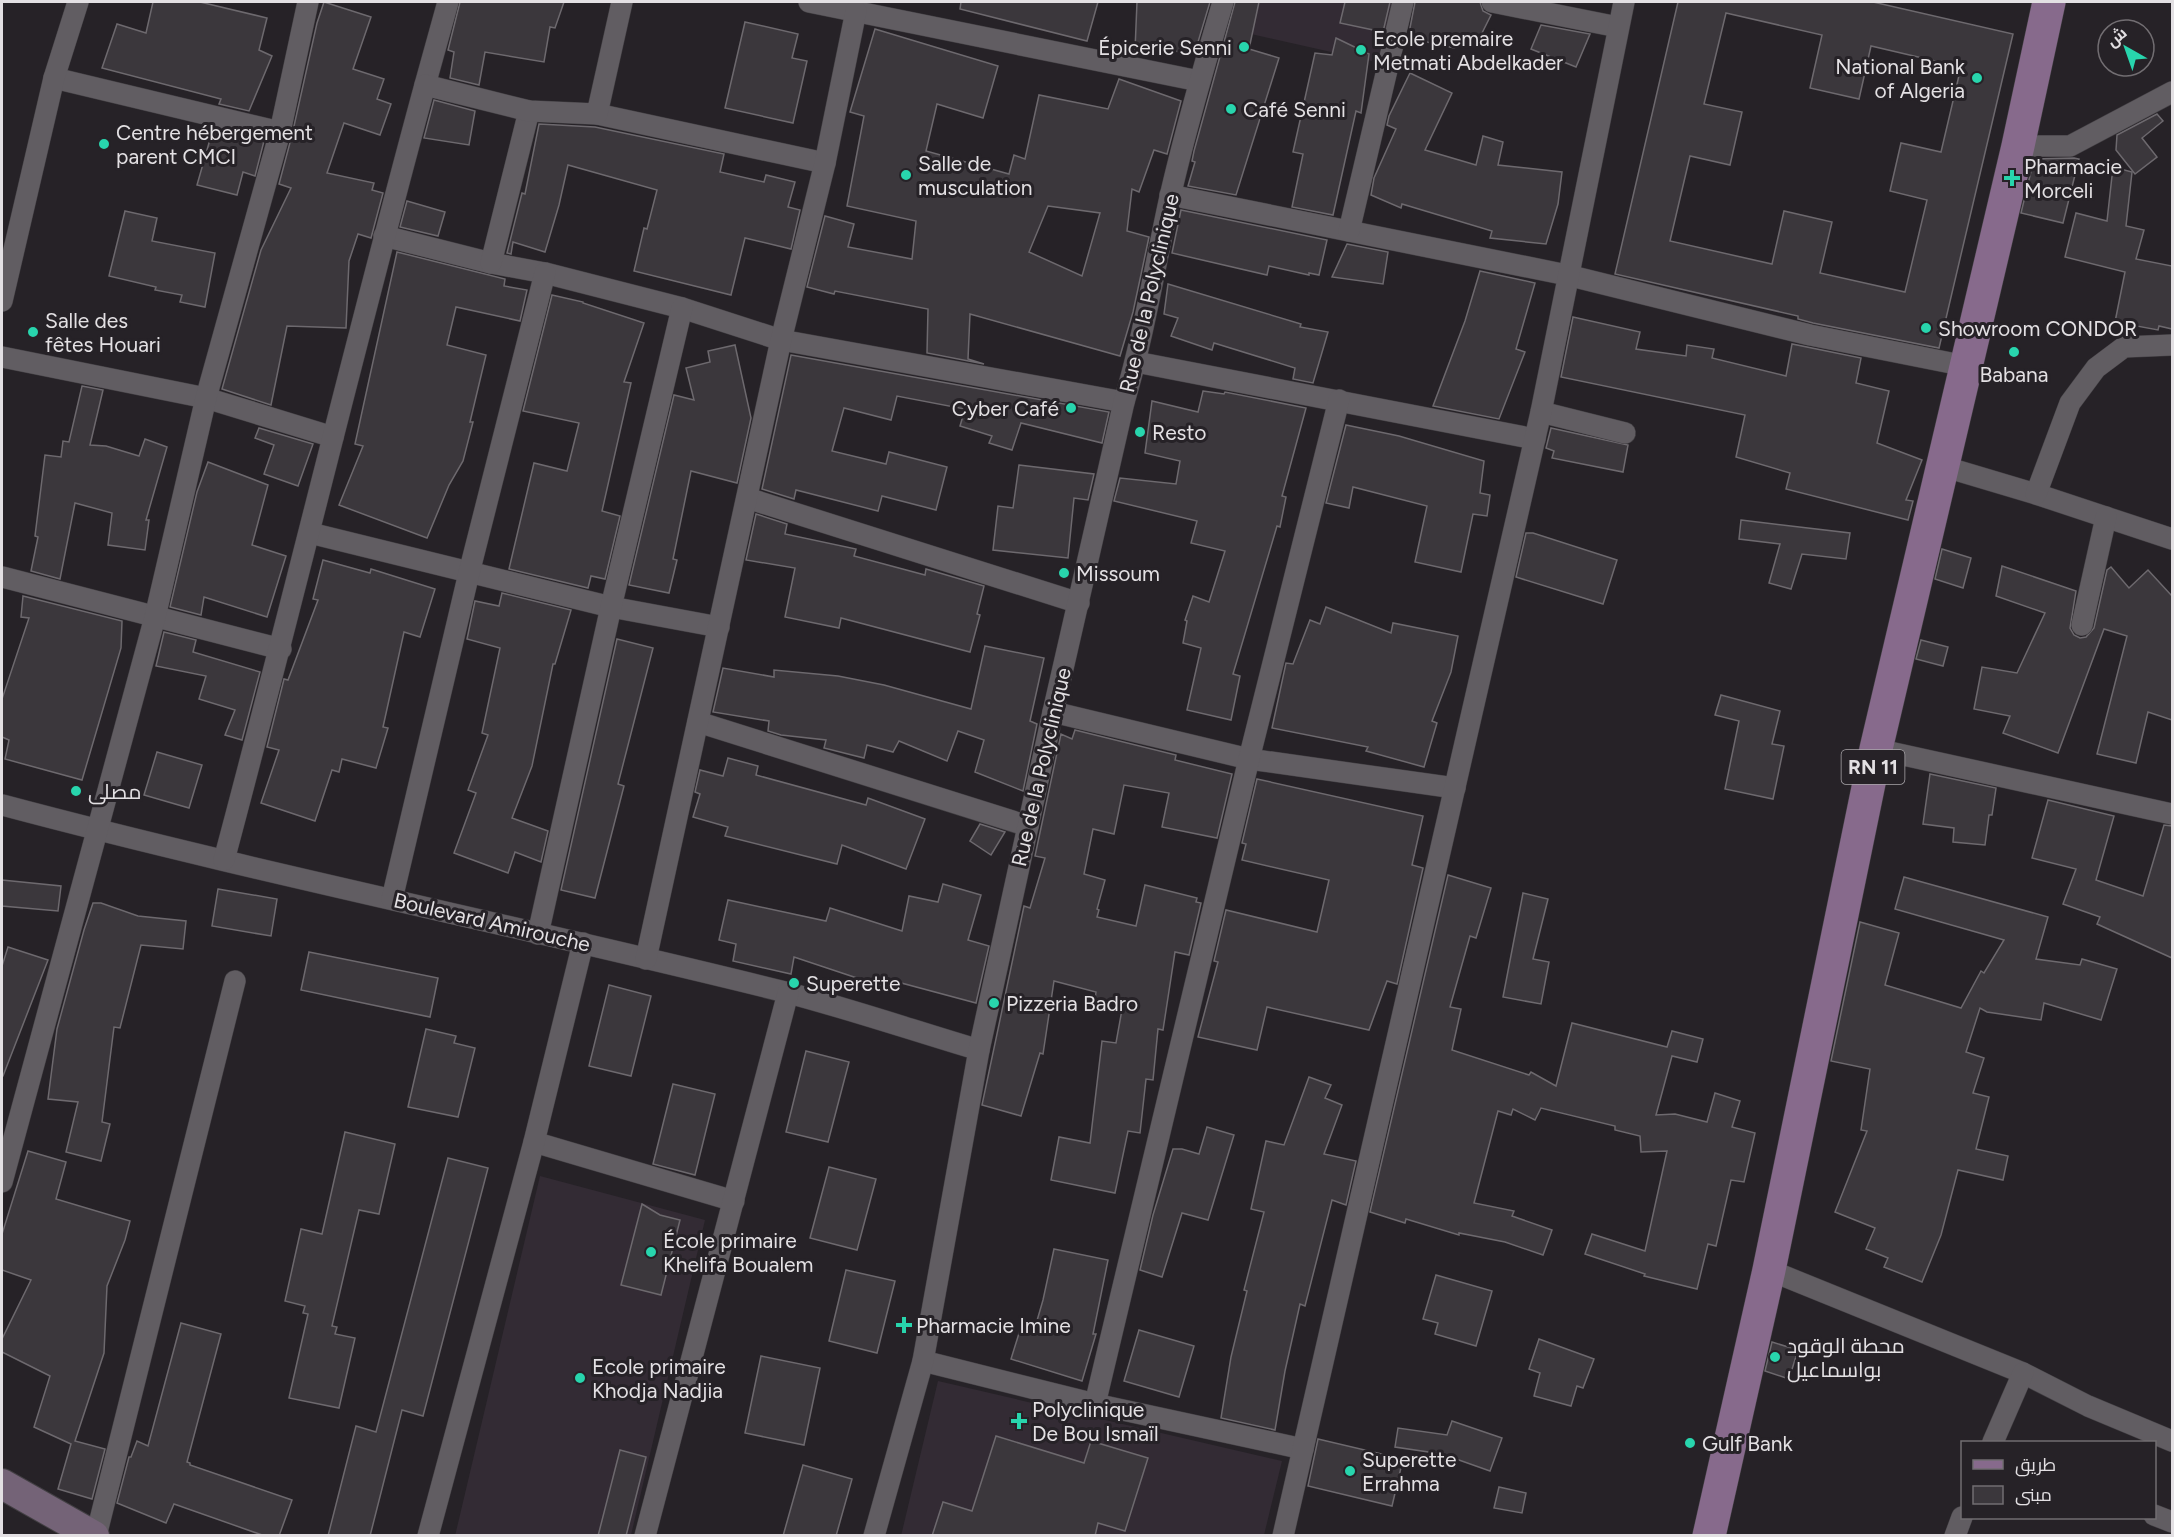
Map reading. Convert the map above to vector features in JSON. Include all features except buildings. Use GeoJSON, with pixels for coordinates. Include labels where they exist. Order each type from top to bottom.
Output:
{"type":"FeatureCollection","features":[{"type":"Feature","properties":{"kind":"main road","name":"RN 11"},"geometry":{"type":"LineString","coordinates":[[1708,1536],[1769,1270],[1876,749],[2018,146],[2049,2]]}},
{"type":"Feature","properties":{"kind":"main road"},"geometry":{"type":"LineString","coordinates":[[2,1484],[95,1536]]}},
{"type":"Feature","properties":{"kind":"street"},"geometry":{"type":"LineString","coordinates":[[2,301],[54,78],[78,2]]}},
{"type":"Feature","properties":{"kind":"street"},"geometry":{"type":"LineString","coordinates":[[2,1182],[155,616],[206,398],[280,132],[308,2]]}},
{"type":"Feature","properties":{"kind":"street"},"geometry":{"type":"LineString","coordinates":[[224,860],[281,649],[384,236],[448,2]]}},
{"type":"Feature","properties":{"kind":"street"},"geometry":{"type":"LineString","coordinates":[[597,114],[622,2]]}},
{"type":"Feature","properties":{"kind":"street"},"geometry":{"type":"LineString","coordinates":[[809,2],[1199,81]]}},
{"type":"Feature","properties":{"kind":"street","name":"Rue de la Polyclinique"},"geometry":{"type":"LineString","coordinates":[[874,1536],[923,1360],[979,1050],[1053,712],[1124,402],[1136,362],[1170,195],[1222,2]]}},
{"type":"Feature","properties":{"kind":"street"},"geometry":{"type":"LineString","coordinates":[[1349,231],[1403,2]]}},
{"type":"Feature","properties":{"kind":"street"},"geometry":{"type":"LineString","coordinates":[[1492,2],[1618,27]]}},
{"type":"Feature","properties":{"kind":"street"},"geometry":{"type":"LineString","coordinates":[[1283,1536],[1535,440],[1624,2]]}},
{"type":"Feature","properties":{"kind":"street"},"geometry":{"type":"LineString","coordinates":[[646,959],[781,340],[825,163],[856,11]]}},
{"type":"Feature","properties":{"kind":"street"},"geometry":{"type":"LineString","coordinates":[[54,78],[280,132]]}},
{"type":"Feature","properties":{"kind":"street"},"geometry":{"type":"LineString","coordinates":[[425,85],[529,111],[597,114],[825,163]]}},
{"type":"Feature","properties":{"kind":"street"},"geometry":{"type":"LineString","coordinates":[[2018,146],[2070,146],[2172,92]]}},
{"type":"Feature","properties":{"kind":"street"},"geometry":{"type":"LineString","coordinates":[[491,263],[529,111]]}},
{"type":"Feature","properties":{"kind":"street"},"geometry":{"type":"LineString","coordinates":[[1170,195],[1567,275],[1810,335],[1966,366]]}},
{"type":"Feature","properties":{"kind":"street"},"geometry":{"type":"LineString","coordinates":[[384,236],[491,263],[545,273],[682,308],[781,340],[1124,402]]}},
{"type":"Feature","properties":{"kind":"street"},"geometry":{"type":"LineString","coordinates":[[392,899],[469,573],[545,273]]}},
{"type":"Feature","properties":{"kind":"street"},"geometry":{"type":"LineString","coordinates":[[538,934],[611,607],[682,308]]}},
{"type":"Feature","properties":{"kind":"street"},"geometry":{"type":"LineString","coordinates":[[2036,494],[2070,403],[2096,368],[2124,346],[2172,345]]}},
{"type":"Feature","properties":{"kind":"street"},"geometry":{"type":"LineString","coordinates":[[2,357],[206,398],[333,437]]}},
{"type":"Feature","properties":{"kind":"street"},"geometry":{"type":"LineString","coordinates":[[1136,362],[1535,440]]}},
{"type":"Feature","properties":{"kind":"street"},"geometry":{"type":"LineString","coordinates":[[1095,1404],[1339,400]]}},
{"type":"Feature","properties":{"kind":"street"},"geometry":{"type":"LineString","coordinates":[[1541,412],[1625,433]]}},
{"type":"Feature","properties":{"kind":"street"},"geometry":{"type":"LineString","coordinates":[[1942,466],[2172,539]]}},
{"type":"Feature","properties":{"kind":"street"},"geometry":{"type":"LineString","coordinates":[[747,498],[1079,603]]}},
{"type":"Feature","properties":{"kind":"street"},"geometry":{"type":"LineString","coordinates":[[2082,625],[2106,517]]}},
{"type":"Feature","properties":{"kind":"street"},"geometry":{"type":"LineString","coordinates":[[310,533],[611,607],[719,627]]}},
{"type":"Feature","properties":{"kind":"street"},"geometry":{"type":"LineString","coordinates":[[2,577],[281,649]]}},
{"type":"Feature","properties":{"kind":"street"},"geometry":{"type":"LineString","coordinates":[[1053,712],[1250,759],[1455,788]]}},
{"type":"Feature","properties":{"kind":"street"},"geometry":{"type":"LineString","coordinates":[[698,722],[1028,826]]}},
{"type":"Feature","properties":{"kind":"street"},"geometry":{"type":"LineString","coordinates":[[1876,749],[2172,814]]}},
{"type":"Feature","properties":{"kind":"street","name":"Boulevard Amirouche"},"geometry":{"type":"LineString","coordinates":[[2,805],[96,830],[788,993],[979,1050]]}},
{"type":"Feature","properties":{"kind":"street"},"geometry":{"type":"LineString","coordinates":[[428,1536],[534,1143],[583,943]]}},
{"type":"Feature","properties":{"kind":"street"},"geometry":{"type":"LineString","coordinates":[[95,1536],[235,981]]}},
{"type":"Feature","properties":{"kind":"street"},"geometry":{"type":"LineString","coordinates":[[645,1536],[788,993]]}},
{"type":"Feature","properties":{"kind":"street"},"geometry":{"type":"LineString","coordinates":[[534,1143],[734,1201]]}},
{"type":"Feature","properties":{"kind":"street"},"geometry":{"type":"LineString","coordinates":[[1769,1270],[2023,1372],[2088,1406],[2172,1441]]}},
{"type":"Feature","properties":{"kind":"street"},"geometry":{"type":"LineString","coordinates":[[923,1360],[1095,1404],[1303,1449]]}},
{"type":"Feature","properties":{"kind":"street"},"geometry":{"type":"LineString","coordinates":[[1994,1441],[2023,1372]]}},
{"type":"Feature","properties":{"kind":"street"},"geometry":{"type":"LineString","coordinates":[[2156,1516],[2172,1522]]}},
{"type":"Feature","properties":{"kind":"street"},"geometry":{"type":"LineString","coordinates":[[1955,1536],[1961,1519]]}},
{"type":"Feature","properties":{"kind":"shaded area","name":"Ecole premaire Metmati Abdelkader"},"geometry":{"type":"Polygon","coordinates":[[[1249,2],[1413,2],[1398,67],[1242,32],[1249,2]]]}},
{"type":"Feature","properties":{"kind":"shaded area","name":"Ecole primaire Khodja Nadjia"},"geometry":{"type":"Polygon","coordinates":[[[540,1176],[705,1220],[631,1535],[455,1536],[540,1176]]]}},
{"type":"Feature","properties":{"kind":"shaded area","name":"Polyclinique De Bou Ismaïl"},"geometry":{"type":"Polygon","coordinates":[[[938,1381],[1282,1461],[1264,1535],[901,1536],[938,1381]]]}},
{"type":"Feature","properties":{"kind":"place","name":"Épicerie Senni"},"geometry":{"type":"Point","coordinates":[1244,47]}},
{"type":"Feature","properties":{"kind":"place","name":"Ecole premaire Metmati Abdelkader"},"geometry":{"type":"Point","coordinates":[1361,50]}},
{"type":"Feature","properties":{"kind":"place","name":"National Bank of Algeria"},"geometry":{"type":"Point","coordinates":[1977,78]}},
{"type":"Feature","properties":{"kind":"place","name":"Café Senni"},"geometry":{"type":"Point","coordinates":[1231,109]}},
{"type":"Feature","properties":{"kind":"place","name":"Centre hébergement parent CMCI"},"geometry":{"type":"Point","coordinates":[104,144]}},
{"type":"Feature","properties":{"kind":"place","name":"Salle de musculation"},"geometry":{"type":"Point","coordinates":[906,175]}},
{"type":"Feature","properties":{"kind":"place","name":"Pharmacie Morceli"},"geometry":{"type":"Point","coordinates":[2012,178]}},
{"type":"Feature","properties":{"kind":"place","name":"Showroom CONDOR"},"geometry":{"type":"Point","coordinates":[1926,328]}},
{"type":"Feature","properties":{"kind":"place","name":"Salle des fêtes Houari"},"geometry":{"type":"Point","coordinates":[33,332]}},
{"type":"Feature","properties":{"kind":"place","name":"Babana"},"geometry":{"type":"Point","coordinates":[2014,352]}},
{"type":"Feature","properties":{"kind":"place","name":"Cyber Café"},"geometry":{"type":"Point","coordinates":[1071,408]}},
{"type":"Feature","properties":{"kind":"place","name":"Resto"},"geometry":{"type":"Point","coordinates":[1140,432]}},
{"type":"Feature","properties":{"kind":"place","name":"Missoum"},"geometry":{"type":"Point","coordinates":[1064,573]}},
{"type":"Feature","properties":{"kind":"place","name":"مصلى"},"geometry":{"type":"Point","coordinates":[76,791]}},
{"type":"Feature","properties":{"kind":"place","name":"Superette"},"geometry":{"type":"Point","coordinates":[794,983]}},
{"type":"Feature","properties":{"kind":"place","name":"Pizzeria Badro"},"geometry":{"type":"Point","coordinates":[994,1003]}},
{"type":"Feature","properties":{"kind":"place","name":"École primaire Khelifa Boualem"},"geometry":{"type":"Point","coordinates":[651,1252]}},
{"type":"Feature","properties":{"kind":"place","name":"Pharmacie Imine"},"geometry":{"type":"Point","coordinates":[904,1325]}},
{"type":"Feature","properties":{"kind":"place","name":"محطة الوقود بواسماعيل"},"geometry":{"type":"Point","coordinates":[1775,1357]}},
{"type":"Feature","properties":{"kind":"place","name":"Ecole primaire Khodja Nadjia"},"geometry":{"type":"Point","coordinates":[580,1378]}},
{"type":"Feature","properties":{"kind":"place","name":"Polyclinique De Bou Ismaïl"},"geometry":{"type":"Point","coordinates":[1019,1421]}},
{"type":"Feature","properties":{"kind":"place","name":"Gulf Bank"},"geometry":{"type":"Point","coordinates":[1690,1443]}},
{"type":"Feature","properties":{"kind":"place","name":"Superette Errahma"},"geometry":{"type":"Point","coordinates":[1350,1471]}}]}
